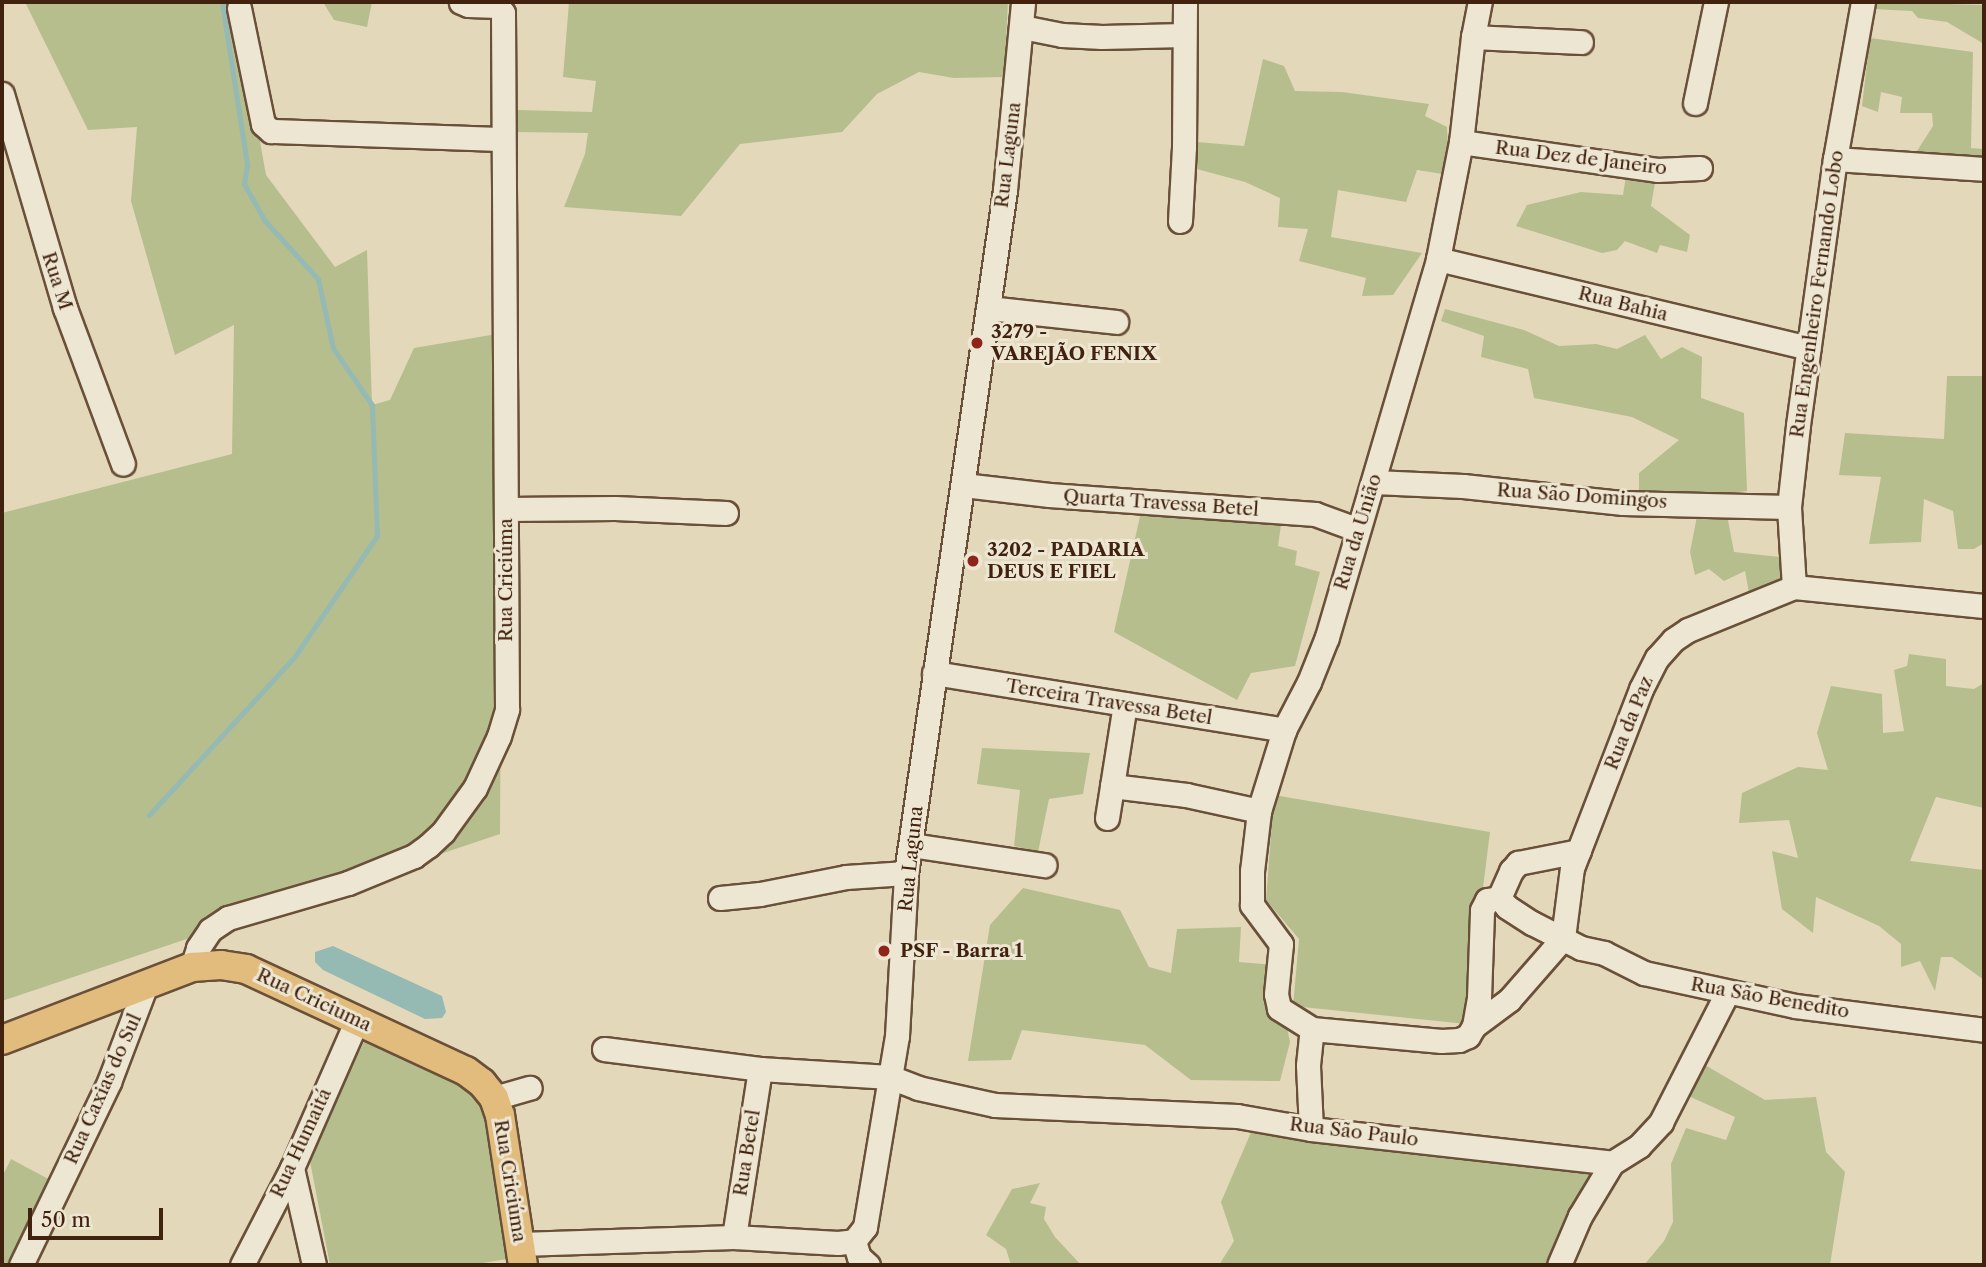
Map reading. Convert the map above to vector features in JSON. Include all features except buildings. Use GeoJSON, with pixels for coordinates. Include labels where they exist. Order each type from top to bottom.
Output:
{"type":"FeatureCollection","features":[{"type":"Feature","properties":{"kind":"main road","name":"Rua Criciuma"},"geometry":{"type":"LineString","coordinates":[[2,1040],[192,967],[221,965],[246,969],[466,1071],[482,1083],[494,1098]]}},
{"type":"Feature","properties":{"kind":"main road","name":"Rua Criciúma"},"geometry":{"type":"LineString","coordinates":[[494,1098],[502,1125],[522,1255]]}},
{"type":"Feature","properties":{"kind":"street","name":"Rua Criciúma"},"geometry":{"type":"LineString","coordinates":[[192,967],[198,948],[210,930],[228,918],[348,883],[414,856],[443,831],[475,788],[490,761],[507,709],[503,13],[498,6],[468,5],[461,2]]}},
{"type":"Feature","properties":{"kind":"street","name":"Rua Laguna"},"geometry":{"type":"LineString","coordinates":[[854,1241],[865,1227],[871,1208],[890,1077],[902,967],[906,873],[988,308],[1023,2]]}},
{"type":"Feature","properties":{"kind":"street"},"geometry":{"type":"LineString","coordinates":[[1180,221],[1184,147],[1185,2]]}},
{"type":"Feature","properties":{"kind":"street","name":"Rua da União"},"geometry":{"type":"LineString","coordinates":[[1474,1026],[1468,1036],[1459,1041],[1312,1029],[1279,1008],[1276,994],[1281,944],[1252,905],[1254,844],[1259,811],[1284,730],[1309,682],[1327,637],[1356,529],[1374,482],[1438,258],[1461,142],[1473,37],[1480,2]]}},
{"type":"Feature","properties":{"kind":"street"},"geometry":{"type":"LineString","coordinates":[[1695,103],[1716,2]]}},
{"type":"Feature","properties":{"kind":"street","name":"Rua Engenheiro Fernando Lobo"},"geometry":{"type":"LineString","coordinates":[[1794,587],[1789,508],[1835,159],[1863,2]]}},
{"type":"Feature","properties":{"kind":"street"},"geometry":{"type":"LineString","coordinates":[[239,8],[263,124],[271,131],[502,139]]}},
{"type":"Feature","properties":{"kind":"street"},"geometry":{"type":"LineString","coordinates":[[1022,27],[1062,35],[1102,37],[1184,34]]}},
{"type":"Feature","properties":{"kind":"street"},"geometry":{"type":"LineString","coordinates":[[1473,37],[1581,42]]}},
{"type":"Feature","properties":{"kind":"street","name":"Rua M"},"geometry":{"type":"LineString","coordinates":[[2,94],[65,308],[123,464]]}},
{"type":"Feature","properties":{"kind":"street","name":"Rua Dez de Janeiro"},"geometry":{"type":"LineString","coordinates":[[1461,142],[1657,170],[1700,168]]}},
{"type":"Feature","properties":{"kind":"street"},"geometry":{"type":"LineString","coordinates":[[1835,159],[1984,169]]}},
{"type":"Feature","properties":{"kind":"street","name":"Rua Bahia"},"geometry":{"type":"LineString","coordinates":[[1438,258],[1808,348]]}},
{"type":"Feature","properties":{"kind":"street"},"geometry":{"type":"LineString","coordinates":[[988,308],[1116,322]]}},
{"type":"Feature","properties":{"kind":"street","name":"Rua São Domingos"},"geometry":{"type":"LineString","coordinates":[[1374,482],[1463,485],[1623,503],[1789,508]]}},
{"type":"Feature","properties":{"kind":"street","name":"Quarta Travessa Betel"},"geometry":{"type":"LineString","coordinates":[[963,485],[1049,495],[1315,514],[1356,529]]}},
{"type":"Feature","properties":{"kind":"street"},"geometry":{"type":"LineString","coordinates":[[506,509],[615,508],[726,513]]}},
{"type":"Feature","properties":{"kind":"street"},"geometry":{"type":"LineString","coordinates":[[1794,587],[1984,606]]}},
{"type":"Feature","properties":{"kind":"street","name":"Rua da Paz"},"geometry":{"type":"LineString","coordinates":[[1563,938],[1572,868],[1641,689],[1657,658],[1673,640],[1688,630],[1794,587]]}},
{"type":"Feature","properties":{"kind":"street","name":"Terceira Travessa Betel"},"geometry":{"type":"LineString","coordinates":[[934,673],[1284,730]]}},
{"type":"Feature","properties":{"kind":"street"},"geometry":{"type":"LineString","coordinates":[[1107,818],[1125,705]]}},
{"type":"Feature","properties":{"kind":"street"},"geometry":{"type":"LineString","coordinates":[[1112,786],[1186,795],[1259,811]]}},
{"type":"Feature","properties":{"kind":"street"},"geometry":{"type":"LineString","coordinates":[[912,845],[1045,865]]}},
{"type":"Feature","properties":{"kind":"street"},"geometry":{"type":"LineString","coordinates":[[1474,1026],[1479,998],[1482,910],[1488,901],[1499,898],[1511,870],[1518,863],[1580,851]]}},
{"type":"Feature","properties":{"kind":"street"},"geometry":{"type":"LineString","coordinates":[[720,898],[760,894],[846,877],[906,873]]}},
{"type":"Feature","properties":{"kind":"street","name":"Rua São Benedito"},"geometry":{"type":"LineString","coordinates":[[1499,898],[1518,915],[1644,973],[1795,1006],[1984,1030]]}},
{"type":"Feature","properties":{"kind":"street"},"geometry":{"type":"LineString","coordinates":[[1474,1026],[1509,1000],[1563,938]]}},
{"type":"Feature","properties":{"kind":"street","name":"Rua Caxias do Sul"},"geometry":{"type":"LineString","coordinates":[[21,1265],[109,1082],[145,987]]}},
{"type":"Feature","properties":{"kind":"street"},"geometry":{"type":"LineString","coordinates":[[1559,1265],[1580,1216],[1612,1163],[1639,1146],[1661,1122],[1727,993]]}},
{"type":"Feature","properties":{"kind":"street","name":"Rua Humaitá"},"geometry":{"type":"LineString","coordinates":[[242,1265],[292,1168],[357,1020]]}},
{"type":"Feature","properties":{"kind":"street"},"geometry":{"type":"LineString","coordinates":[[1311,1129],[1308,1065],[1312,1029]]}},
{"type":"Feature","properties":{"kind":"street"},"geometry":{"type":"LineString","coordinates":[[604,1049],[761,1069],[890,1077]]}},
{"type":"Feature","properties":{"kind":"street","name":"Rua Betel"},"geometry":{"type":"LineString","coordinates":[[734,1237],[761,1069]]}},
{"type":"Feature","properties":{"kind":"street","name":"Rua São Paulo"},"geometry":{"type":"LineString","coordinates":[[890,1077],[918,1088],[995,1105],[1237,1116],[1311,1129],[1612,1163]]}},
{"type":"Feature","properties":{"kind":"street"},"geometry":{"type":"LineString","coordinates":[[494,1098],[530,1088]]}},
{"type":"Feature","properties":{"kind":"street"},"geometry":{"type":"LineString","coordinates":[[292,1168],[314,1265]]}},
{"type":"Feature","properties":{"kind":"street"},"geometry":{"type":"LineString","coordinates":[[522,1255],[734,1237],[838,1243],[854,1241],[859,1257],[868,1265]]}},
{"type":"Feature","properties":{"kind":"green space"},"geometry":{"type":"Polygon","coordinates":[[[25,2],[235,2],[266,175],[335,267],[367,250],[372,405],[390,400],[414,348],[503,333],[500,834],[2,1001],[2,513],[232,454],[234,325],[175,355],[131,201],[137,127],[88,130],[25,2]]]}},
{"type":"Feature","properties":{"kind":"green space"},"geometry":{"type":"Polygon","coordinates":[[[323,2],[372,2],[367,27],[334,20],[323,2]]]}},
{"type":"Feature","properties":{"kind":"green space"},"geometry":{"type":"Polygon","coordinates":[[[569,2],[1008,2],[1004,77],[954,78],[919,72],[877,94],[842,132],[740,144],[681,216],[564,207],[585,154],[588,133],[514,132],[518,110],[592,112],[596,81],[563,77],[569,2]]]}},
{"type":"Feature","properties":{"kind":"green space"},"geometry":{"type":"Polygon","coordinates":[[[1874,2],[1984,5],[1984,44],[1947,22],[1918,18],[1912,11],[1873,9],[1874,2]]]}},
{"type":"Feature","properties":{"kind":"green space"},"geometry":{"type":"Polygon","coordinates":[[[1870,38],[1973,52],[1971,148],[1984,149],[1984,159],[1917,151],[1933,126],[1932,113],[1900,113],[1902,97],[1881,92],[1878,112],[1862,106],[1870,38]]]}},
{"type":"Feature","properties":{"kind":"green space"},"geometry":{"type":"Polygon","coordinates":[[[1263,59],[1284,66],[1295,91],[1342,92],[1429,104],[1425,116],[1447,127],[1449,175],[1417,170],[1406,202],[1338,190],[1331,237],[1422,253],[1393,295],[1362,296],[1366,278],[1299,261],[1308,229],[1278,227],[1280,198],[1245,182],[1193,168],[1197,142],[1244,146],[1263,59]]]}},
{"type":"Feature","properties":{"kind":"green space"},"geometry":{"type":"Polygon","coordinates":[[[1626,176],[1656,177],[1651,206],[1690,235],[1687,252],[1660,245],[1657,253],[1625,241],[1617,250],[1602,253],[1516,226],[1527,205],[1581,192],[1623,195],[1626,176]]]}},
{"type":"Feature","properties":{"kind":"green space"},"geometry":{"type":"Polygon","coordinates":[[[1445,309],[1524,330],[1559,346],[1596,344],[1617,349],[1645,335],[1661,359],[1682,347],[1702,357],[1701,398],[1744,413],[1747,491],[1720,494],[1639,491],[1639,473],[1679,440],[1632,417],[1534,398],[1528,369],[1481,357],[1484,336],[1441,321],[1445,309]]]}},
{"type":"Feature","properties":{"kind":"green space"},"geometry":{"type":"Polygon","coordinates":[[[1947,376],[1984,376],[1984,543],[1974,549],[1958,549],[1953,511],[1924,499],[1921,542],[1869,544],[1881,477],[1839,475],[1845,433],[1944,439],[1947,376]]]}},
{"type":"Feature","properties":{"kind":"green space"},"geometry":{"type":"Polygon","coordinates":[[[1123,510],[1281,525],[1278,546],[1297,551],[1295,565],[1320,572],[1295,666],[1251,673],[1237,700],[1114,632],[1141,512],[1123,510]]]}},
{"type":"Feature","properties":{"kind":"green space"},"geometry":{"type":"Polygon","coordinates":[[[1698,511],[1727,515],[1734,552],[1780,557],[1782,582],[1750,598],[1745,571],[1724,581],[1709,569],[1695,575],[1690,552],[1698,511]]]}},
{"type":"Feature","properties":{"kind":"green space"},"geometry":{"type":"Polygon","coordinates":[[[1909,654],[1946,659],[1946,686],[1974,689],[1984,683],[1984,808],[1936,797],[1910,861],[1984,870],[1984,980],[1952,957],[1941,957],[1935,991],[1920,961],[1901,967],[1901,944],[1879,926],[1816,897],[1813,933],[1782,909],[1772,851],[1798,858],[1789,820],[1739,823],[1742,793],[1798,767],[1828,770],[1817,733],[1831,686],[1882,694],[1883,733],[1904,731],[1894,670],[1907,666],[1909,654]]]}},
{"type":"Feature","properties":{"kind":"green space"},"geometry":{"type":"Polygon","coordinates":[[[982,748],[1090,753],[1083,794],[1049,799],[1038,852],[1014,846],[1020,790],[977,784],[982,748]]]}},
{"type":"Feature","properties":{"kind":"green space"},"geometry":{"type":"Polygon","coordinates":[[[1274,795],[1490,832],[1466,1024],[1293,1006],[1299,939],[1266,900],[1274,795]]]}},
{"type":"Feature","properties":{"kind":"green space"},"geometry":{"type":"Polygon","coordinates":[[[1023,888],[1120,910],[1149,967],[1171,973],[1177,929],[1241,927],[1239,962],[1274,965],[1290,1042],[1280,1081],[1191,1080],[1145,1045],[1022,1030],[1011,1060],[968,1061],[990,925],[1023,888]]]}},
{"type":"Feature","properties":{"kind":"green space"},"geometry":{"type":"Polygon","coordinates":[[[374,1021],[496,1087],[530,1255],[471,1265],[330,1265],[309,1156],[374,1021]]]}},
{"type":"Feature","properties":{"kind":"green space"},"geometry":{"type":"Polygon","coordinates":[[[1705,1065],[1765,1100],[1816,1097],[1826,1152],[1845,1172],[1830,1265],[1644,1265],[1664,1241],[1673,1222],[1671,1164],[1686,1128],[1726,1140],[1735,1117],[1686,1095],[1705,1065]]]}},
{"type":"Feature","properties":{"kind":"green space"},"geometry":{"type":"Polygon","coordinates":[[[1252,1130],[1593,1170],[1545,1265],[1219,1265],[1234,1241],[1221,1202],[1252,1130]]]}},
{"type":"Feature","properties":{"kind":"green space"},"geometry":{"type":"Polygon","coordinates":[[[11,1159],[54,1182],[11,1265],[2,1265],[2,1177],[11,1159]]]}},
{"type":"Feature","properties":{"kind":"green space"},"geometry":{"type":"Polygon","coordinates":[[[1040,1183],[1030,1203],[1046,1207],[1044,1219],[1055,1237],[1081,1265],[1011,1265],[1006,1249],[986,1235],[1012,1189],[1040,1183]]]}},
{"type":"Feature","properties":{"kind":"water"},"geometry":{"type":"Polygon","coordinates":[[[333,946],[442,996],[446,1012],[442,1018],[425,1019],[323,970],[315,962],[315,952],[333,946]]]}},
{"type":"Feature","properties":{"kind":"waterway"},"geometry":{"type":"LineString","coordinates":[[149,815],[295,656],[377,536],[372,405],[333,348],[318,279],[265,221],[244,184],[247,164],[222,2]]}},
{"type":"Feature","properties":{"kind":"place","name":"3279 - VAREJÃO FENIX"},"geometry":{"type":"Point","coordinates":[977,343]}},
{"type":"Feature","properties":{"kind":"place","name":"3202 - PADARIA DEUS E FIEL"},"geometry":{"type":"Point","coordinates":[973,561]}},
{"type":"Feature","properties":{"kind":"place","name":"PSF - Barra 1"},"geometry":{"type":"Point","coordinates":[884,951]}}]}
